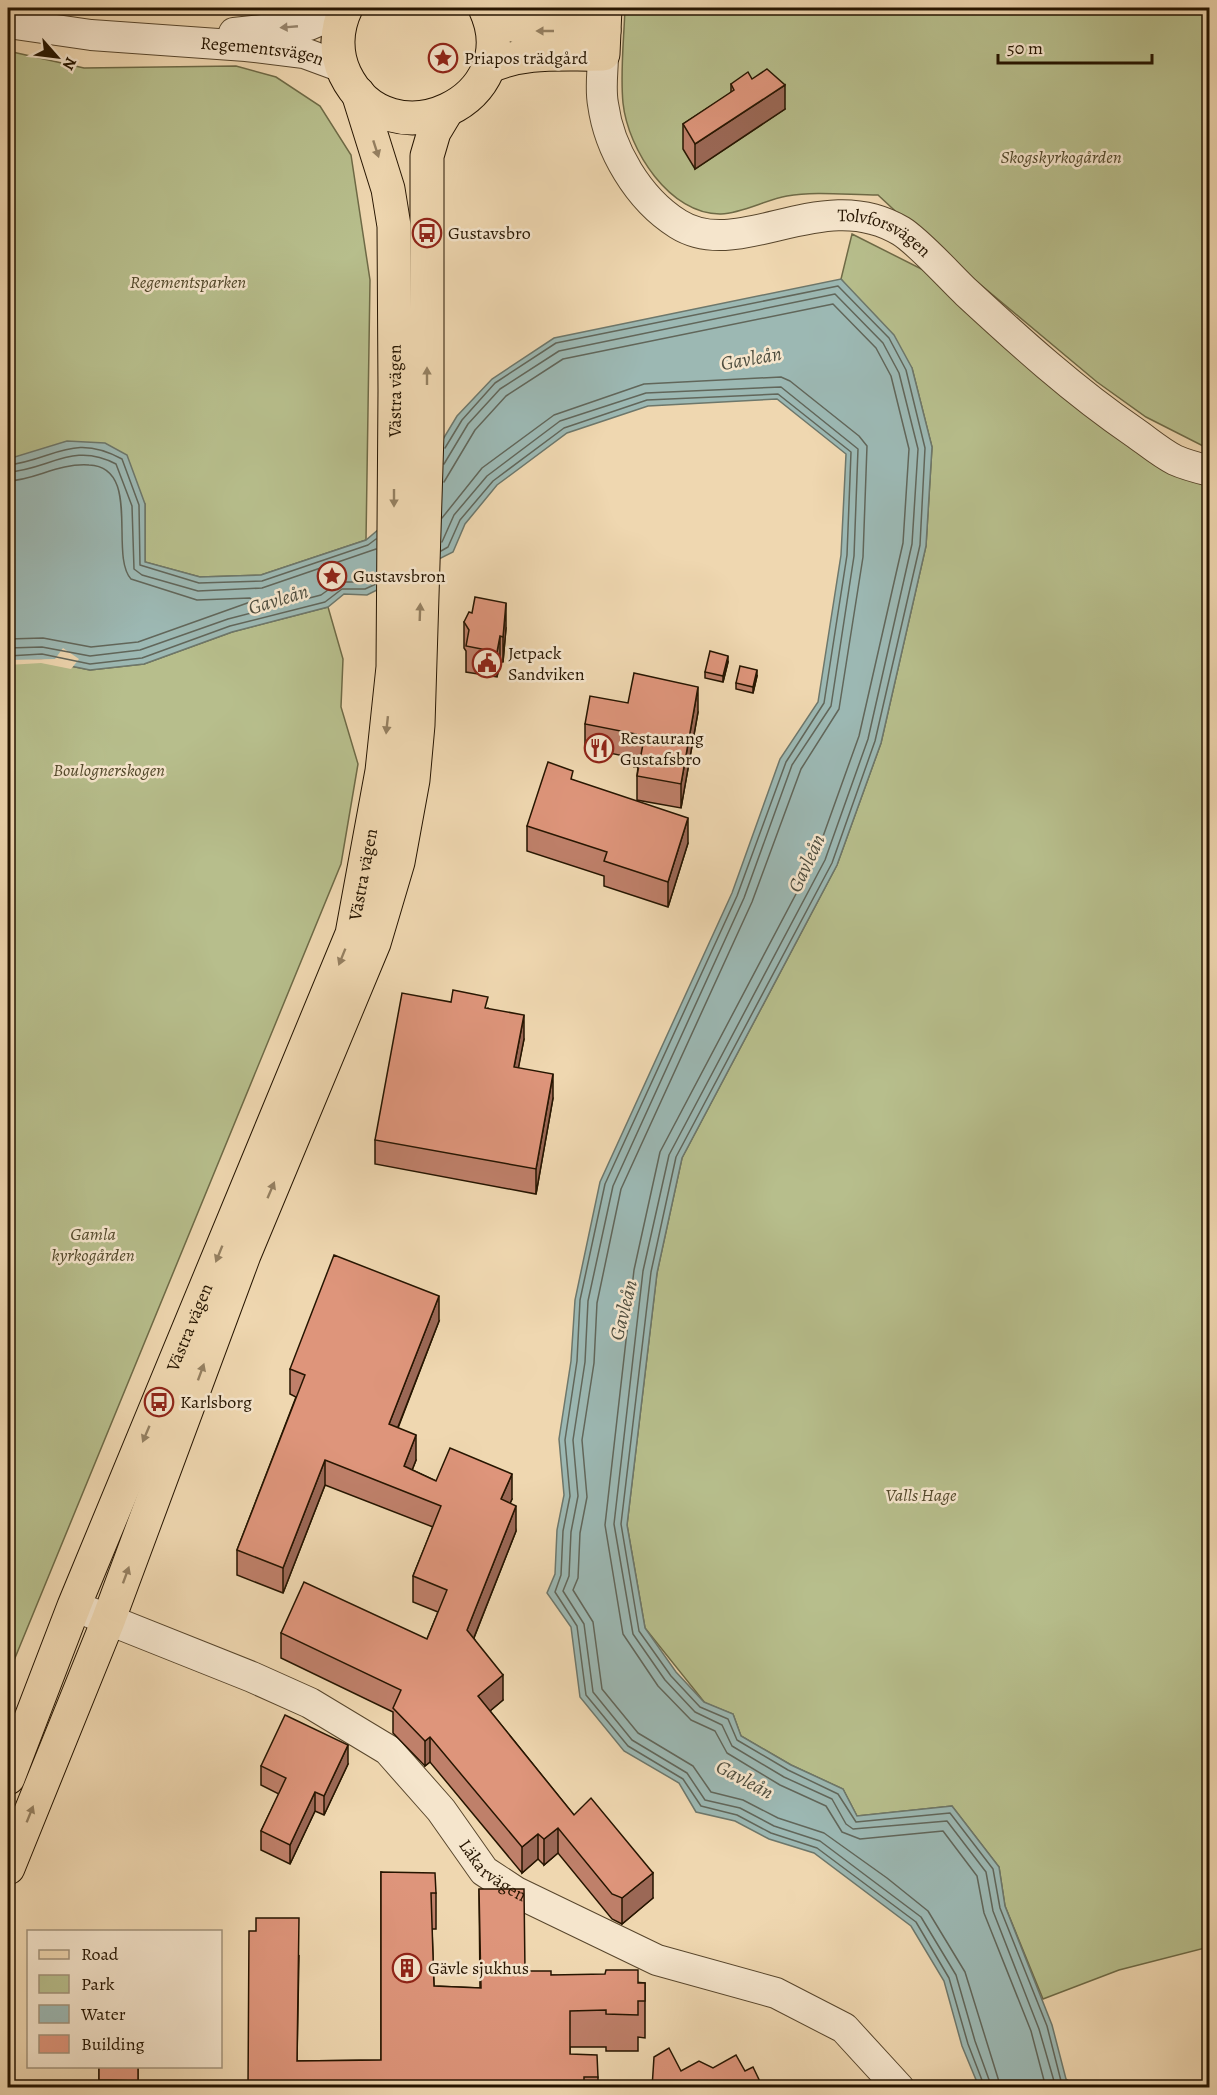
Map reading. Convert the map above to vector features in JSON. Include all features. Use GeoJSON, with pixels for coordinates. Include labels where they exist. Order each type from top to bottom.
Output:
{"type":"FeatureCollection","features":[{"type":"Feature","properties":{"kind":"main road","name":"Västra vägen"},"geometry":{"type":"LineString","coordinates":[[8,1868],[108,1621],[244,1255],[374,943],[398,862],[413,780],[418,725],[405,669],[394,440],[394,226],[388,189],[350,80],[338,38],[345,9]]}},
{"type":"Feature","properties":{"kind":"main road"},"geometry":{"type":"LineString","coordinates":[[350,80],[373,106],[390,114],[418,118],[446,112],[472,94],[488,67],[492,51],[487,12]]}},
{"type":"Feature","properties":{"kind":"main road"},"geometry":{"type":"LineString","coordinates":[[487,12],[511,26],[530,31],[604,31]]}},
{"type":"Feature","properties":{"kind":"main road"},"geometry":{"type":"LineString","coordinates":[[488,67],[508,58],[604,31]]}},
{"type":"Feature","properties":{"kind":"main road","name":"Västra vägen"},"geometry":{"type":"LineString","coordinates":[[8,1778],[74,1606],[352,934],[382,771],[405,669],[427,434],[428,156],[434,132],[446,112]]}},
{"type":"Feature","properties":{"kind":"street","name":"Regementsvägen"},"geometry":{"type":"LineString","coordinates":[[182,43],[246,31],[309,25],[345,9]]}},
{"type":"Feature","properties":{"kind":"street","name":"Regementsvägen"},"geometry":{"type":"LineString","coordinates":[[8,23],[91,35],[246,46],[304,53],[350,80]]}},
{"type":"Feature","properties":{"kind":"street","name":"Tolvforsvägen"},"geometry":{"type":"LineString","coordinates":[[604,31],[602,103],[616,152],[624,168],[637,185],[677,224],[700,234],[722,237],[813,217],[857,214],[902,231],[1011,334],[1096,407],[1175,460],[1209,471]]}},
{"type":"Feature","properties":{"kind":"street"},"geometry":{"type":"LineString","coordinates":[[74,1606],[108,1621]]}},
{"type":"Feature","properties":{"kind":"street","name":"Läkarvägen"},"geometry":{"type":"LineString","coordinates":[[108,1621],[310,1702],[388,1750],[441,1810],[484,1871],[516,1892],[657,1960],[776,1993],[844,2028],[900,2088]]}},
{"type":"Feature","properties":{"kind":"green space","name":"Skogskyrkogården"},"geometry":{"type":"Polygon","coordinates":[[[625,8],[1209,8],[1209,449],[1146,417],[1097,382],[921,235],[878,195],[820,193],[798,195],[721,214],[702,211],[685,204],[669,192],[643,159],[633,140],[627,121],[623,103],[622,79],[625,8]]]}},
{"type":"Feature","properties":{"kind":"green space","name":"Regementsparken"},"geometry":{"type":"Polygon","coordinates":[[[8,51],[84,68],[236,66],[276,77],[320,106],[351,155],[370,280],[366,540],[261,575],[200,577],[145,562],[145,504],[8,459],[8,51]]]}},
{"type":"Feature","properties":{"kind":"green space","name":"Valls Hage"},"geometry":{"type":"Polygon","coordinates":[[[852,234],[967,292],[1209,471],[1209,1947],[1119,1970],[1043,1999],[1005,1906],[999,1867],[952,1806],[857,1816],[843,1789],[791,1765],[741,1736],[733,1714],[705,1703],[645,1628],[627,1525],[657,1273],[682,1158],[837,865],[881,743],[926,546],[932,447],[912,368],[841,279],[852,234]]]}},
{"type":"Feature","properties":{"kind":"green space","name":"Gamla kyrkogården"},"geometry":{"type":"Polygon","coordinates":[[[328,607],[343,659],[341,707],[358,764],[341,864],[8,1675],[8,662],[41,660],[90,670],[144,664],[232,632],[328,607]]]}},
{"type":"Feature","properties":{"kind":"water","name":"Gavleån"},"geometry":{"type":"Polygon","coordinates":[[[841,279],[894,335],[912,368],[932,447],[926,546],[881,743],[837,865],[682,1158],[657,1273],[627,1525],[645,1628],[676,1672],[704,1702],[733,1714],[741,1736],[791,1765],[843,1789],[857,1816],[952,1806],[999,1867],[1005,1906],[1052,2025],[1066,2079],[1078,2087],[979,2087],[962,2046],[944,1981],[911,1926],[814,1853],[769,1839],[735,1821],[696,1812],[679,1783],[624,1751],[580,1697],[571,1627],[547,1593],[555,1574],[557,1530],[564,1495],[559,1439],[571,1361],[575,1300],[600,1182],[732,893],[780,759],[818,702],[841,555],[846,454],[777,399],[648,406],[567,433],[497,485],[465,524],[453,552],[367,595],[344,594],[328,607],[232,632],[144,664],[90,670],[41,660],[8,662],[8,459],[67,441],[105,443],[127,455],[145,504],[145,562],[200,577],[261,575],[366,540],[399,512],[457,416],[492,379],[554,338],[841,279]]]}},
{"type":"Feature","properties":{"kind":"pier"},"geometry":{"type":"Polygon","coordinates":[[[63,648],[79,659],[71,669],[41,663],[8,665],[8,660],[55,659],[63,648]]]}},
{"type":"Feature","properties":{"kind":"building"},"geometry":{"type":"Polygon","coordinates":[[[767,69],[785,85],[695,144],[683,124],[734,90],[731,84],[748,72],[752,79],[767,69]]]}},
{"type":"Feature","properties":{"kind":"building"},"geometry":{"type":"Polygon","coordinates":[[[475,597],[506,603],[503,637],[500,636],[497,652],[466,646],[469,630],[464,622],[469,612],[472,613],[475,597]]]}},
{"type":"Feature","properties":{"kind":"building"},"geometry":{"type":"Polygon","coordinates":[[[710,651],[728,656],[723,676],[705,672],[710,651]]]}},
{"type":"Feature","properties":{"kind":"building"},"geometry":{"type":"Polygon","coordinates":[[[740,666],[757,670],[753,687],[736,683],[740,666]]]}},
{"type":"Feature","properties":{"kind":"building"},"geometry":{"type":"Polygon","coordinates":[[[634,673],[698,687],[681,784],[637,776],[643,744],[634,742],[636,734],[585,724],[590,696],[628,703],[634,673]]]}},
{"type":"Feature","properties":{"kind":"building"},"geometry":{"type":"Polygon","coordinates":[[[548,762],[573,771],[571,779],[688,818],[668,882],[604,861],[607,852],[527,826],[548,762]]]}},
{"type":"Feature","properties":{"kind":"building"},"geometry":{"type":"Polygon","coordinates":[[[453,990],[488,997],[485,1008],[524,1015],[514,1067],[553,1074],[536,1169],[375,1140],[402,993],[451,1002],[453,990]]]}},
{"type":"Feature","properties":{"kind":"building"},"geometry":{"type":"Polygon","coordinates":[[[334,1255],[439,1296],[389,1424],[416,1435],[404,1466],[436,1481],[450,1448],[512,1474],[501,1499],[516,1506],[467,1630],[503,1675],[478,1696],[574,1815],[591,1798],[653,1873],[622,1898],[612,1894],[558,1828],[544,1839],[538,1834],[522,1847],[430,1737],[425,1741],[393,1708],[401,1690],[281,1633],[304,1582],[427,1639],[447,1590],[413,1576],[441,1506],[325,1460],[283,1568],[237,1550],[305,1375],[290,1369],[334,1255]]]}},
{"type":"Feature","properties":{"kind":"building"},"geometry":{"type":"Polygon","coordinates":[[[285,1715],[348,1745],[324,1796],[315,1792],[290,1845],[261,1831],[286,1778],[261,1766],[285,1715]]]}},
{"type":"Feature","properties":{"kind":"building"},"geometry":{"type":"Polygon","coordinates":[[[381,1872],[435,1873],[436,1893],[431,1893],[434,1986],[481,1988],[479,1889],[524,1889],[525,1971],[551,1971],[551,1975],[605,1974],[606,1970],[638,1970],[638,1983],[645,1983],[645,2001],[638,2001],[638,2015],[606,2014],[606,2010],[570,2011],[570,2054],[597,2055],[598,2077],[584,2077],[584,2088],[248,2088],[249,1931],[256,1931],[256,1918],[299,1918],[297,2061],[381,2060],[381,1872]]]}},
{"type":"Feature","properties":{"kind":"building"},"geometry":{"type":"Polygon","coordinates":[[[669,2048],[681,2071],[699,2061],[713,2068],[736,2055],[745,2071],[753,2067],[763,2088],[652,2088],[654,2057],[669,2048]]]}},
{"type":"Feature","properties":{"kind":"building"},"geometry":{"type":"Polygon","coordinates":[[[99,2068],[138,2068],[138,2081],[99,2080],[99,2068]]]}},
{"type":"Feature","properties":{"kind":"place","name":"Priapos trädgård"},"geometry":{"type":"Point","coordinates":[443,58]}},
{"type":"Feature","properties":{"kind":"place","name":"Gustavsbro"},"geometry":{"type":"Point","coordinates":[427,233]}},
{"type":"Feature","properties":{"kind":"place","name":"Gustavsbron"},"geometry":{"type":"Point","coordinates":[332,576]}},
{"type":"Feature","properties":{"kind":"place","name":"Jetpack Sandviken"},"geometry":{"type":"Point","coordinates":[487,663]}},
{"type":"Feature","properties":{"kind":"place","name":"Restaurang Gustafsbro"},"geometry":{"type":"Point","coordinates":[599,748]}},
{"type":"Feature","properties":{"kind":"place","name":"Karlsborg"},"geometry":{"type":"Point","coordinates":[159,1402]}},
{"type":"Feature","properties":{"kind":"place","name":"Gävle sjukhus"},"geometry":{"type":"Point","coordinates":[407,1968]}},
{"type":"Feature","properties":{"kind":"park label","name":"Boulognerskogen"},"geometry":{"type":"Point","coordinates":[109,770]}}]}
